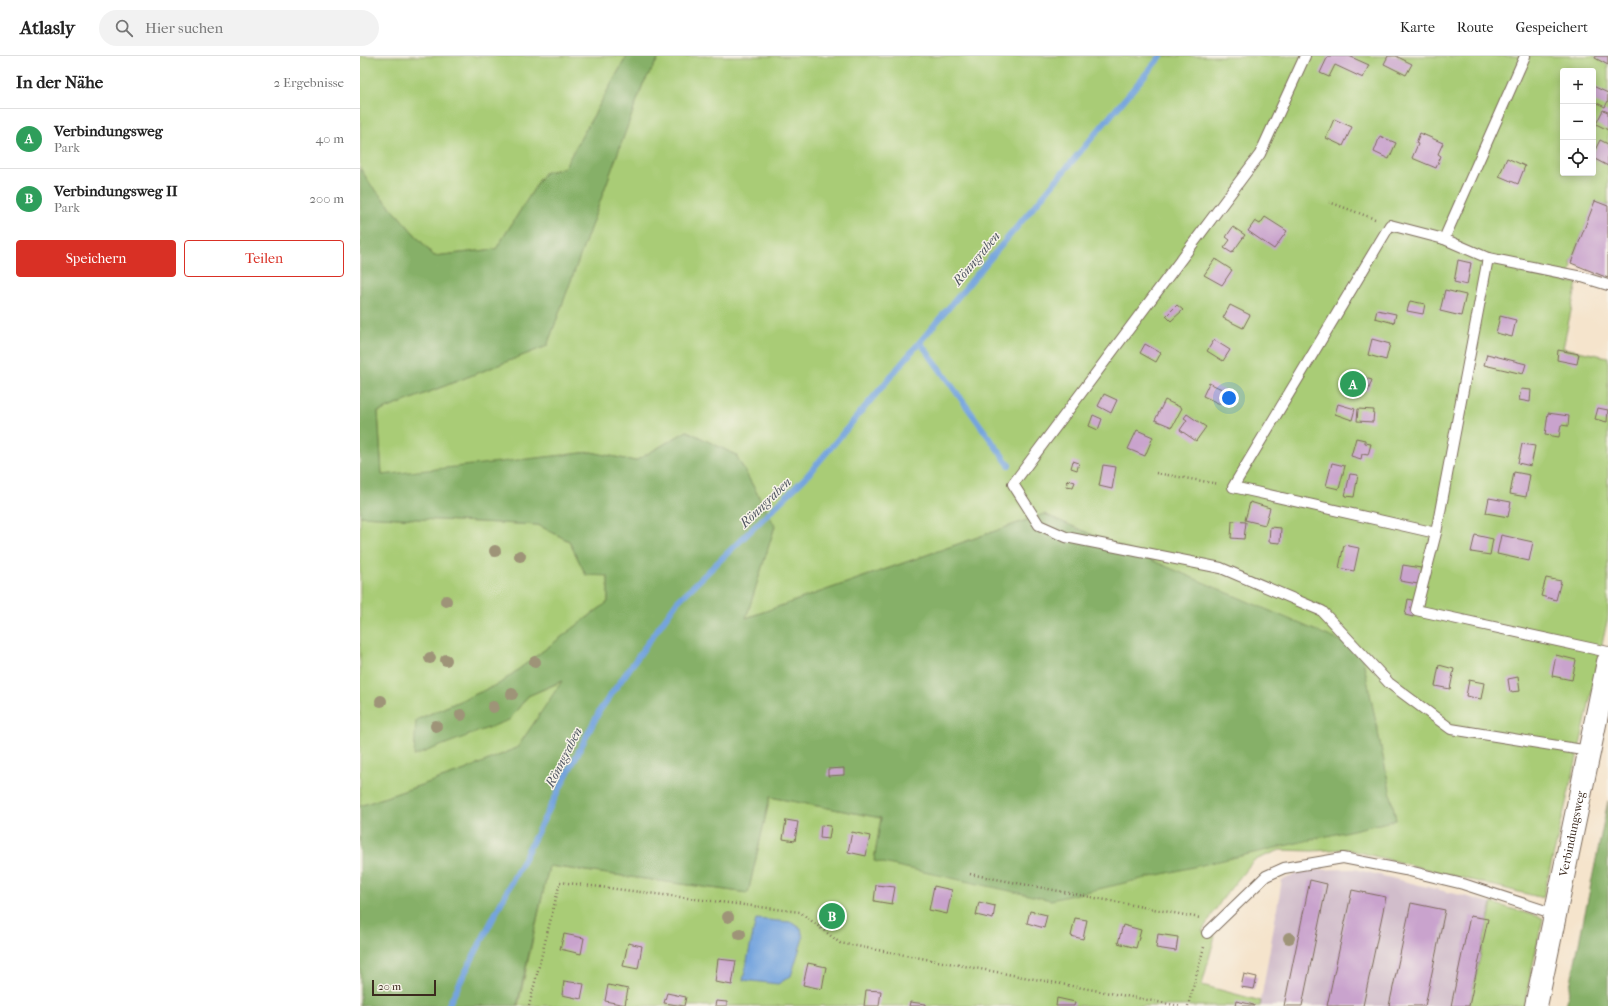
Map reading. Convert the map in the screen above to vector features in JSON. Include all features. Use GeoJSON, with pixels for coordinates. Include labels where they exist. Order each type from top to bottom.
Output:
{"type":"FeatureCollection","features":[{"type":"Feature","properties":{"kind":"main road","name":"Verbindungsweg"},"geometry":{"type":"LineString","coordinates":[[1536,1006],[1608,662]]}},
{"type":"Feature","properties":{"kind":"lane"},"geometry":{"type":"LineString","coordinates":[[1305,56],[1260,154],[1013,484],[1039,525],[1066,537],[1221,568],[1322,611],[1389,683],[1451,729],[1589,751]]}},
{"type":"Feature","properties":{"kind":"lane"},"geometry":{"type":"LineString","coordinates":[[1444,239],[1525,56]]}},
{"type":"Feature","properties":{"kind":"lane"},"geometry":{"type":"LineString","coordinates":[[1436,533],[1233,487],[1390,225],[1444,239],[1488,258],[1582,277],[1608,285]]}},
{"type":"Feature","properties":{"kind":"lane"},"geometry":{"type":"LineString","coordinates":[[1488,258],[1436,533],[1416,610],[1608,652]]}},
{"type":"Feature","properties":{"kind":"lane"},"geometry":{"type":"LineString","coordinates":[[1207,933],[1266,876],[1284,868],[1342,858],[1405,870],[1463,884],[1556,914]]}},
{"type":"Feature","properties":{"kind":"path"},"geometry":{"type":"LineString","coordinates":[[1329,202],[1390,225]]}},
{"type":"Feature","properties":{"kind":"path"},"geometry":{"type":"LineString","coordinates":[[1156,472],[1233,487]]}},
{"type":"Feature","properties":{"kind":"path"},"geometry":{"type":"LineString","coordinates":[[970,874],[1219,921]]}},
{"type":"Feature","properties":{"kind":"path"},"geometry":{"type":"LineString","coordinates":[[529,1006],[560,882],[800,912],[840,942],[1180,1006]]}},
{"type":"Feature","properties":{"kind":"path"},"geometry":{"type":"LineString","coordinates":[[1188,1006],[1207,933]]}},
{"type":"Feature","properties":{"kind":"shaded area"},"geometry":{"type":"Polygon","coordinates":[[[1355,869],[1492,903],[1469,1006],[1260,1006],[1282,880],[1306,870],[1355,869]]]}},
{"type":"Feature","properties":{"kind":"green space"},"geometry":{"type":"Polygon","coordinates":[[[360,56],[627,56],[564,168],[544,173],[496,249],[434,256],[371,185],[360,168],[360,56]]]}},
{"type":"Feature","properties":{"kind":"green space"},"geometry":{"type":"Polygon","coordinates":[[[627,56],[660,56],[643,84],[547,346],[378,412],[382,475],[591,452],[635,461],[687,431],[736,455],[775,526],[746,618],[1044,514],[1361,650],[1396,820],[1051,900],[874,861],[881,818],[770,797],[748,893],[549,866],[517,1006],[360,1006],[360,806],[465,770],[517,748],[562,681],[528,696],[509,720],[414,756],[416,720],[499,684],[608,602],[608,576],[586,575],[569,541],[538,525],[360,516],[360,168],[371,185],[434,256],[496,249],[544,173],[564,168],[627,56]]]}},
{"type":"Feature","properties":{"kind":"green space"},"geometry":{"type":"Polygon","coordinates":[[[660,56],[1608,56],[1608,206],[1595,202],[1571,263],[1572,267],[1567,282],[1577,283],[1563,348],[1608,357],[1608,617],[1581,741],[1543,898],[1346,849],[1312,851],[1280,850],[1253,861],[1223,898],[1202,931],[1215,936],[1202,985],[1261,1001],[1260,1006],[518,1006],[549,866],[748,893],[770,797],[881,818],[874,861],[1232,857],[1396,820],[1361,651],[1044,514],[746,618],[775,526],[736,455],[687,431],[635,461],[591,452],[382,476],[378,412],[547,346],[643,84],[660,56]]]}},
{"type":"Feature","properties":{"kind":"green space"},"geometry":{"type":"Polygon","coordinates":[[[360,516],[538,525],[569,541],[586,575],[608,575],[608,602],[499,684],[416,720],[509,720],[528,696],[563,681],[517,748],[465,770],[360,806],[360,516]]]}},
{"type":"Feature","properties":{"kind":"green space"},"geometry":{"type":"Polygon","coordinates":[[[1608,801],[1608,1006],[1566,1006],[1608,801]]]}},
{"type":"Feature","properties":{"kind":"green space"},"geometry":{"type":"Polygon","coordinates":[[[1492,903],[1543,918],[1524,1006],[1469,1006],[1492,903]]]}},
{"type":"Feature","properties":{"kind":"water"},"geometry":{"type":"Polygon","coordinates":[[[756,919],[790,922],[801,928],[803,938],[791,976],[778,984],[743,980],[756,919]]]}},
{"type":"Feature","properties":{"kind":"building"},"geometry":{"type":"Polygon","coordinates":[[[1328,56],[1349,56],[1369,65],[1363,78],[1335,65],[1329,77],[1320,73],[1328,56]]]}},
{"type":"Feature","properties":{"kind":"building"},"geometry":{"type":"Polygon","coordinates":[[[1388,56],[1396,56],[1412,64],[1406,75],[1384,64],[1388,56]]]}},
{"type":"Feature","properties":{"kind":"building"},"geometry":{"type":"Polygon","coordinates":[[[1596,56],[1608,56],[1608,65],[1595,58],[1596,56]]]}},
{"type":"Feature","properties":{"kind":"building"},"geometry":{"type":"Polygon","coordinates":[[[1596,87],[1608,93],[1608,101],[1605,107],[1596,102],[1596,87]]]}},
{"type":"Feature","properties":{"kind":"building"},"geometry":{"type":"Polygon","coordinates":[[[1603,110],[1608,112],[1608,130],[1596,124],[1603,110]]]}},
{"type":"Feature","properties":{"kind":"building"},"geometry":{"type":"Polygon","coordinates":[[[1334,119],[1352,127],[1343,146],[1326,138],[1334,119]]]}},
{"type":"Feature","properties":{"kind":"building"},"geometry":{"type":"Polygon","coordinates":[[[1420,133],[1443,143],[1438,154],[1441,156],[1436,168],[1412,158],[1418,144],[1416,143],[1420,133]]]}},
{"type":"Feature","properties":{"kind":"building"},"geometry":{"type":"Polygon","coordinates":[[[1380,136],[1396,143],[1389,159],[1374,152],[1380,136]]]}},
{"type":"Feature","properties":{"kind":"building"},"geometry":{"type":"Polygon","coordinates":[[[1600,140],[1608,144],[1608,166],[1596,160],[1596,148],[1600,140]]]}},
{"type":"Feature","properties":{"kind":"building"},"geometry":{"type":"Polygon","coordinates":[[[1507,158],[1525,166],[1518,184],[1499,176],[1507,158]]]}},
{"type":"Feature","properties":{"kind":"building"},"geometry":{"type":"Polygon","coordinates":[[[1595,201],[1608,206],[1608,278],[1571,263],[1595,201]]]}},
{"type":"Feature","properties":{"kind":"building"},"geometry":{"type":"Polygon","coordinates":[[[1265,217],[1287,231],[1274,249],[1248,231],[1255,221],[1260,224],[1265,217]]]}},
{"type":"Feature","properties":{"kind":"building"},"geometry":{"type":"Polygon","coordinates":[[[1233,227],[1245,235],[1232,253],[1224,248],[1230,240],[1226,237],[1233,227]]]}},
{"type":"Feature","properties":{"kind":"building"},"geometry":{"type":"Polygon","coordinates":[[[1215,259],[1232,270],[1222,285],[1204,275],[1215,259]]]}},
{"type":"Feature","properties":{"kind":"building"},"geometry":{"type":"Polygon","coordinates":[[[1458,260],[1471,263],[1467,285],[1454,282],[1458,260]]]}},
{"type":"Feature","properties":{"kind":"building"},"geometry":{"type":"Polygon","coordinates":[[[1445,290],[1466,295],[1461,316],[1440,311],[1445,290]]]}},
{"type":"Feature","properties":{"kind":"building"},"geometry":{"type":"Polygon","coordinates":[[[1410,301],[1425,304],[1423,314],[1407,311],[1410,301]]]}},
{"type":"Feature","properties":{"kind":"building"},"geometry":{"type":"Polygon","coordinates":[[[1177,305],[1183,310],[1171,321],[1166,316],[1177,305]]]}},
{"type":"Feature","properties":{"kind":"building"},"geometry":{"type":"Polygon","coordinates":[[[1230,305],[1250,315],[1243,328],[1223,318],[1230,305]]]}},
{"type":"Feature","properties":{"kind":"building"},"geometry":{"type":"Polygon","coordinates":[[[1377,310],[1396,314],[1394,323],[1375,318],[1377,310]]]}},
{"type":"Feature","properties":{"kind":"building"},"geometry":{"type":"Polygon","coordinates":[[[1500,316],[1516,320],[1512,337],[1496,333],[1500,316]]]}},
{"type":"Feature","properties":{"kind":"building"},"geometry":{"type":"Polygon","coordinates":[[[1372,339],[1390,344],[1386,360],[1368,355],[1372,339]]]}},
{"type":"Feature","properties":{"kind":"building"},"geometry":{"type":"Polygon","coordinates":[[[1214,340],[1230,350],[1223,361],[1207,351],[1214,340]]]}},
{"type":"Feature","properties":{"kind":"building"},"geometry":{"type":"Polygon","coordinates":[[[1145,344],[1161,353],[1156,362],[1140,353],[1145,344]]]}},
{"type":"Feature","properties":{"kind":"building"},"geometry":{"type":"Polygon","coordinates":[[[1558,350],[1579,354],[1577,364],[1557,360],[1558,350]]]}},
{"type":"Feature","properties":{"kind":"building"},"geometry":{"type":"Polygon","coordinates":[[[1487,354],[1526,364],[1523,374],[1484,365],[1487,354]]]}},
{"type":"Feature","properties":{"kind":"building"},"geometry":{"type":"Polygon","coordinates":[[[1358,376],[1372,380],[1368,391],[1355,388],[1358,376]]]}},
{"type":"Feature","properties":{"kind":"building"},"geometry":{"type":"Polygon","coordinates":[[[1209,383],[1226,391],[1220,404],[1203,396],[1209,383]]]}},
{"type":"Feature","properties":{"kind":"building"},"geometry":{"type":"Polygon","coordinates":[[[1521,389],[1531,390],[1530,402],[1519,400],[1521,389]]]}},
{"type":"Feature","properties":{"kind":"building"},"geometry":{"type":"Polygon","coordinates":[[[1104,394],[1117,400],[1111,413],[1098,406],[1104,394]]]}},
{"type":"Feature","properties":{"kind":"building"},"geometry":{"type":"Polygon","coordinates":[[[1165,400],[1182,408],[1172,427],[1155,420],[1165,400]]]}},
{"type":"Feature","properties":{"kind":"building"},"geometry":{"type":"Polygon","coordinates":[[[1338,404],[1355,409],[1352,420],[1335,414],[1338,404]]]}},
{"type":"Feature","properties":{"kind":"building"},"geometry":{"type":"Polygon","coordinates":[[[1598,408],[1608,410],[1607,422],[1595,419],[1598,408]]]}},
{"type":"Feature","properties":{"kind":"building"},"geometry":{"type":"Polygon","coordinates":[[[1358,409],[1374,410],[1373,422],[1357,421],[1358,409]]]}},
{"type":"Feature","properties":{"kind":"building"},"geometry":{"type":"Polygon","coordinates":[[[1548,413],[1569,416],[1568,426],[1561,425],[1559,437],[1545,435],[1548,413]]]}},
{"type":"Feature","properties":{"kind":"building"},"geometry":{"type":"Polygon","coordinates":[[[1187,414],[1206,427],[1196,441],[1180,430],[1187,420],[1184,418],[1187,414]]]}},
{"type":"Feature","properties":{"kind":"building"},"geometry":{"type":"Polygon","coordinates":[[[1093,415],[1102,419],[1098,430],[1089,426],[1093,415]]]}},
{"type":"Feature","properties":{"kind":"building"},"geometry":{"type":"Polygon","coordinates":[[[1137,430],[1153,437],[1145,456],[1128,449],[1137,430]]]}},
{"type":"Feature","properties":{"kind":"building"},"geometry":{"type":"Polygon","coordinates":[[[1356,438],[1365,440],[1365,443],[1371,444],[1368,455],[1362,454],[1361,459],[1351,456],[1356,438]]]}},
{"type":"Feature","properties":{"kind":"building"},"geometry":{"type":"Polygon","coordinates":[[[1522,444],[1535,446],[1531,466],[1518,463],[1522,444]]]}},
{"type":"Feature","properties":{"kind":"building"},"geometry":{"type":"Polygon","coordinates":[[[1073,461],[1079,463],[1077,470],[1071,468],[1073,461]]]}},
{"type":"Feature","properties":{"kind":"building"},"geometry":{"type":"Polygon","coordinates":[[[1332,463],[1345,466],[1339,489],[1326,486],[1332,463]]]}},
{"type":"Feature","properties":{"kind":"building"},"geometry":{"type":"Polygon","coordinates":[[[1103,465],[1116,467],[1112,489],[1099,486],[1103,465]]]}},
{"type":"Feature","properties":{"kind":"building"},"geometry":{"type":"Polygon","coordinates":[[[1514,472],[1530,475],[1526,497],[1510,494],[1514,472]]]}},
{"type":"Feature","properties":{"kind":"building"},"geometry":{"type":"Polygon","coordinates":[[[1350,474],[1358,475],[1354,497],[1345,496],[1350,474]]]}},
{"type":"Feature","properties":{"kind":"building"},"geometry":{"type":"Polygon","coordinates":[[[1068,480],[1075,482],[1073,487],[1066,486],[1068,480]]]}},
{"type":"Feature","properties":{"kind":"building"},"geometry":{"type":"Polygon","coordinates":[[[1489,498],[1511,502],[1508,517],[1486,513],[1489,498]]]}},
{"type":"Feature","properties":{"kind":"building"},"geometry":{"type":"Polygon","coordinates":[[[1250,502],[1270,508],[1265,525],[1245,520],[1250,502]]]}},
{"type":"Feature","properties":{"kind":"building"},"geometry":{"type":"Polygon","coordinates":[[[1232,521],[1246,522],[1244,539],[1231,538],[1232,521]]]}},
{"type":"Feature","properties":{"kind":"building"},"geometry":{"type":"Polygon","coordinates":[[[1270,527],[1281,528],[1280,543],[1269,542],[1270,527]]]}},
{"type":"Feature","properties":{"kind":"building"},"geometry":{"type":"Polygon","coordinates":[[[1475,535],[1493,539],[1490,555],[1471,552],[1475,535]]]}},
{"type":"Feature","properties":{"kind":"building"},"geometry":{"type":"Polygon","coordinates":[[[1501,535],[1533,542],[1529,561],[1497,554],[1501,535]]]}},
{"type":"Feature","properties":{"kind":"building"},"geometry":{"type":"Polygon","coordinates":[[[1344,545],[1359,548],[1354,571],[1339,568],[1344,545]]]}},
{"type":"Feature","properties":{"kind":"building"},"geometry":{"type":"Polygon","coordinates":[[[1403,565],[1421,568],[1418,584],[1400,581],[1403,565]]]}},
{"type":"Feature","properties":{"kind":"building"},"geometry":{"type":"Polygon","coordinates":[[[1546,578],[1561,581],[1556,600],[1541,596],[1546,578]]]}},
{"type":"Feature","properties":{"kind":"building"},"geometry":{"type":"Polygon","coordinates":[[[1408,599],[1416,601],[1413,617],[1405,615],[1408,599]]]}},
{"type":"Feature","properties":{"kind":"building"},"geometry":{"type":"Polygon","coordinates":[[[1556,655],[1576,660],[1572,680],[1552,676],[1556,655]]]}},
{"type":"Feature","properties":{"kind":"building"},"geometry":{"type":"Polygon","coordinates":[[[1439,665],[1454,669],[1450,689],[1435,686],[1439,665]]]}},
{"type":"Feature","properties":{"kind":"building"},"geometry":{"type":"Polygon","coordinates":[[[1518,677],[1520,691],[1510,692],[1508,679],[1518,677]]]}},
{"type":"Feature","properties":{"kind":"building"},"geometry":{"type":"Polygon","coordinates":[[[1469,680],[1484,683],[1481,699],[1466,696],[1469,680]]]}},
{"type":"Feature","properties":{"kind":"building"},"geometry":{"type":"Polygon","coordinates":[[[844,768],[844,775],[828,776],[828,769],[844,768]]]}},
{"type":"Feature","properties":{"kind":"building"},"geometry":{"type":"Polygon","coordinates":[[[786,820],[798,822],[795,841],[783,839],[786,820]]]}},
{"type":"Feature","properties":{"kind":"building"},"geometry":{"type":"Polygon","coordinates":[[[821,825],[831,826],[829,839],[820,838],[821,825]]]}},
{"type":"Feature","properties":{"kind":"building"},"geometry":{"type":"Polygon","coordinates":[[[852,832],[870,836],[866,856],[848,852],[852,832]]]}},
{"type":"Feature","properties":{"kind":"building"},"geometry":{"type":"Polygon","coordinates":[[[1310,880],[1327,884],[1302,1006],[1284,1006],[1310,880]]]}},
{"type":"Feature","properties":{"kind":"building"},"geometry":{"type":"Polygon","coordinates":[[[876,885],[895,887],[892,904],[874,901],[876,885]]]}},
{"type":"Feature","properties":{"kind":"building"},"geometry":{"type":"Polygon","coordinates":[[[934,886],[952,890],[947,914],[929,910],[934,886]]]}},
{"type":"Feature","properties":{"kind":"building"},"geometry":{"type":"Polygon","coordinates":[[[1352,890],[1386,897],[1363,1006],[1327,1006],[1352,890]]]}},
{"type":"Feature","properties":{"kind":"building"},"geometry":{"type":"Polygon","coordinates":[[[979,902],[995,906],[993,919],[976,915],[979,902]]]}},
{"type":"Feature","properties":{"kind":"building"},"geometry":{"type":"Polygon","coordinates":[[[1411,903],[1445,910],[1425,1006],[1389,1006],[1411,903]]]}},
{"type":"Feature","properties":{"kind":"building"},"geometry":{"type":"Polygon","coordinates":[[[1030,911],[1047,915],[1044,928],[1027,923],[1030,911]]]}},
{"type":"Feature","properties":{"kind":"building"},"geometry":{"type":"Polygon","coordinates":[[[1470,916],[1488,919],[1469,1006],[1451,1006],[1470,916]]]}},
{"type":"Feature","properties":{"kind":"building"},"geometry":{"type":"Polygon","coordinates":[[[1075,918],[1087,920],[1083,939],[1071,936],[1075,918]]]}},
{"type":"Feature","properties":{"kind":"building"},"geometry":{"type":"Polygon","coordinates":[[[1123,925],[1141,930],[1136,948],[1118,943],[1123,925]]]}},
{"type":"Feature","properties":{"kind":"building"},"geometry":{"type":"Polygon","coordinates":[[[564,934],[584,938],[581,954],[560,949],[564,934]]]}},
{"type":"Feature","properties":{"kind":"building"},"geometry":{"type":"Polygon","coordinates":[[[1158,934],[1178,937],[1176,951],[1156,948],[1158,934]]]}},
{"type":"Feature","properties":{"kind":"building"},"geometry":{"type":"Polygon","coordinates":[[[628,943],[642,946],[638,969],[623,966],[628,943]]]}},
{"type":"Feature","properties":{"kind":"building"},"geometry":{"type":"Polygon","coordinates":[[[718,959],[736,961],[732,985],[715,982],[718,959]]]}},
{"type":"Feature","properties":{"kind":"building"},"geometry":{"type":"Polygon","coordinates":[[[808,963],[826,967],[822,989],[803,985],[808,963]]]}},
{"type":"Feature","properties":{"kind":"building"},"geometry":{"type":"Polygon","coordinates":[[[1244,974],[1257,977],[1254,989],[1241,987],[1244,974]]]}},
{"type":"Feature","properties":{"kind":"building"},"geometry":{"type":"Polygon","coordinates":[[[564,981],[584,984],[581,999],[562,995],[564,981]]]}},
{"type":"Feature","properties":{"kind":"building"},"geometry":{"type":"Polygon","coordinates":[[[608,985],[628,989],[625,1005],[605,1001],[608,985]]]}},
{"type":"Feature","properties":{"kind":"building"},"geometry":{"type":"Polygon","coordinates":[[[866,990],[881,991],[879,1006],[864,1006],[866,990]]]}},
{"type":"Feature","properties":{"kind":"building"},"geometry":{"type":"Polygon","coordinates":[[[667,993],[686,997],[684,1006],[664,1003],[667,993]]]}},
{"type":"Feature","properties":{"kind":"building"},"geometry":{"type":"Polygon","coordinates":[[[1057,998],[1075,1002],[1074,1006],[1056,1006],[1057,998]]]}},
{"type":"Feature","properties":{"kind":"building"},"geometry":{"type":"Polygon","coordinates":[[[716,1001],[727,1002],[727,1006],[715,1006],[716,1001]]]}},
{"type":"Feature","properties":{"kind":"building"},"geometry":{"type":"Polygon","coordinates":[[[1236,1001],[1254,1005],[1254,1006],[1235,1006],[1236,1001]]]}},
{"type":"Feature","properties":{"kind":"building"},"geometry":{"type":"Polygon","coordinates":[[[910,1002],[926,1004],[926,1006],[909,1006],[910,1002]]]}},
{"type":"Feature","properties":{"kind":"waterway","name":"Rönngraben"},"geometry":{"type":"LineString","coordinates":[[448,1006],[600,710],[677,602],[806,477],[1161,56]]}},
{"type":"Feature","properties":{"kind":"waterway"},"geometry":{"type":"LineString","coordinates":[[920,342],[1009,465]]}},
{"type":"Feature","properties":{"kind":"place","name":"Verbindungsweg"},"geometry":{"type":"Point","coordinates":[1353,384]}},
{"type":"Feature","properties":{"kind":"place","name":"Verbindungsweg II"},"geometry":{"type":"Point","coordinates":[832,916]}}]}
